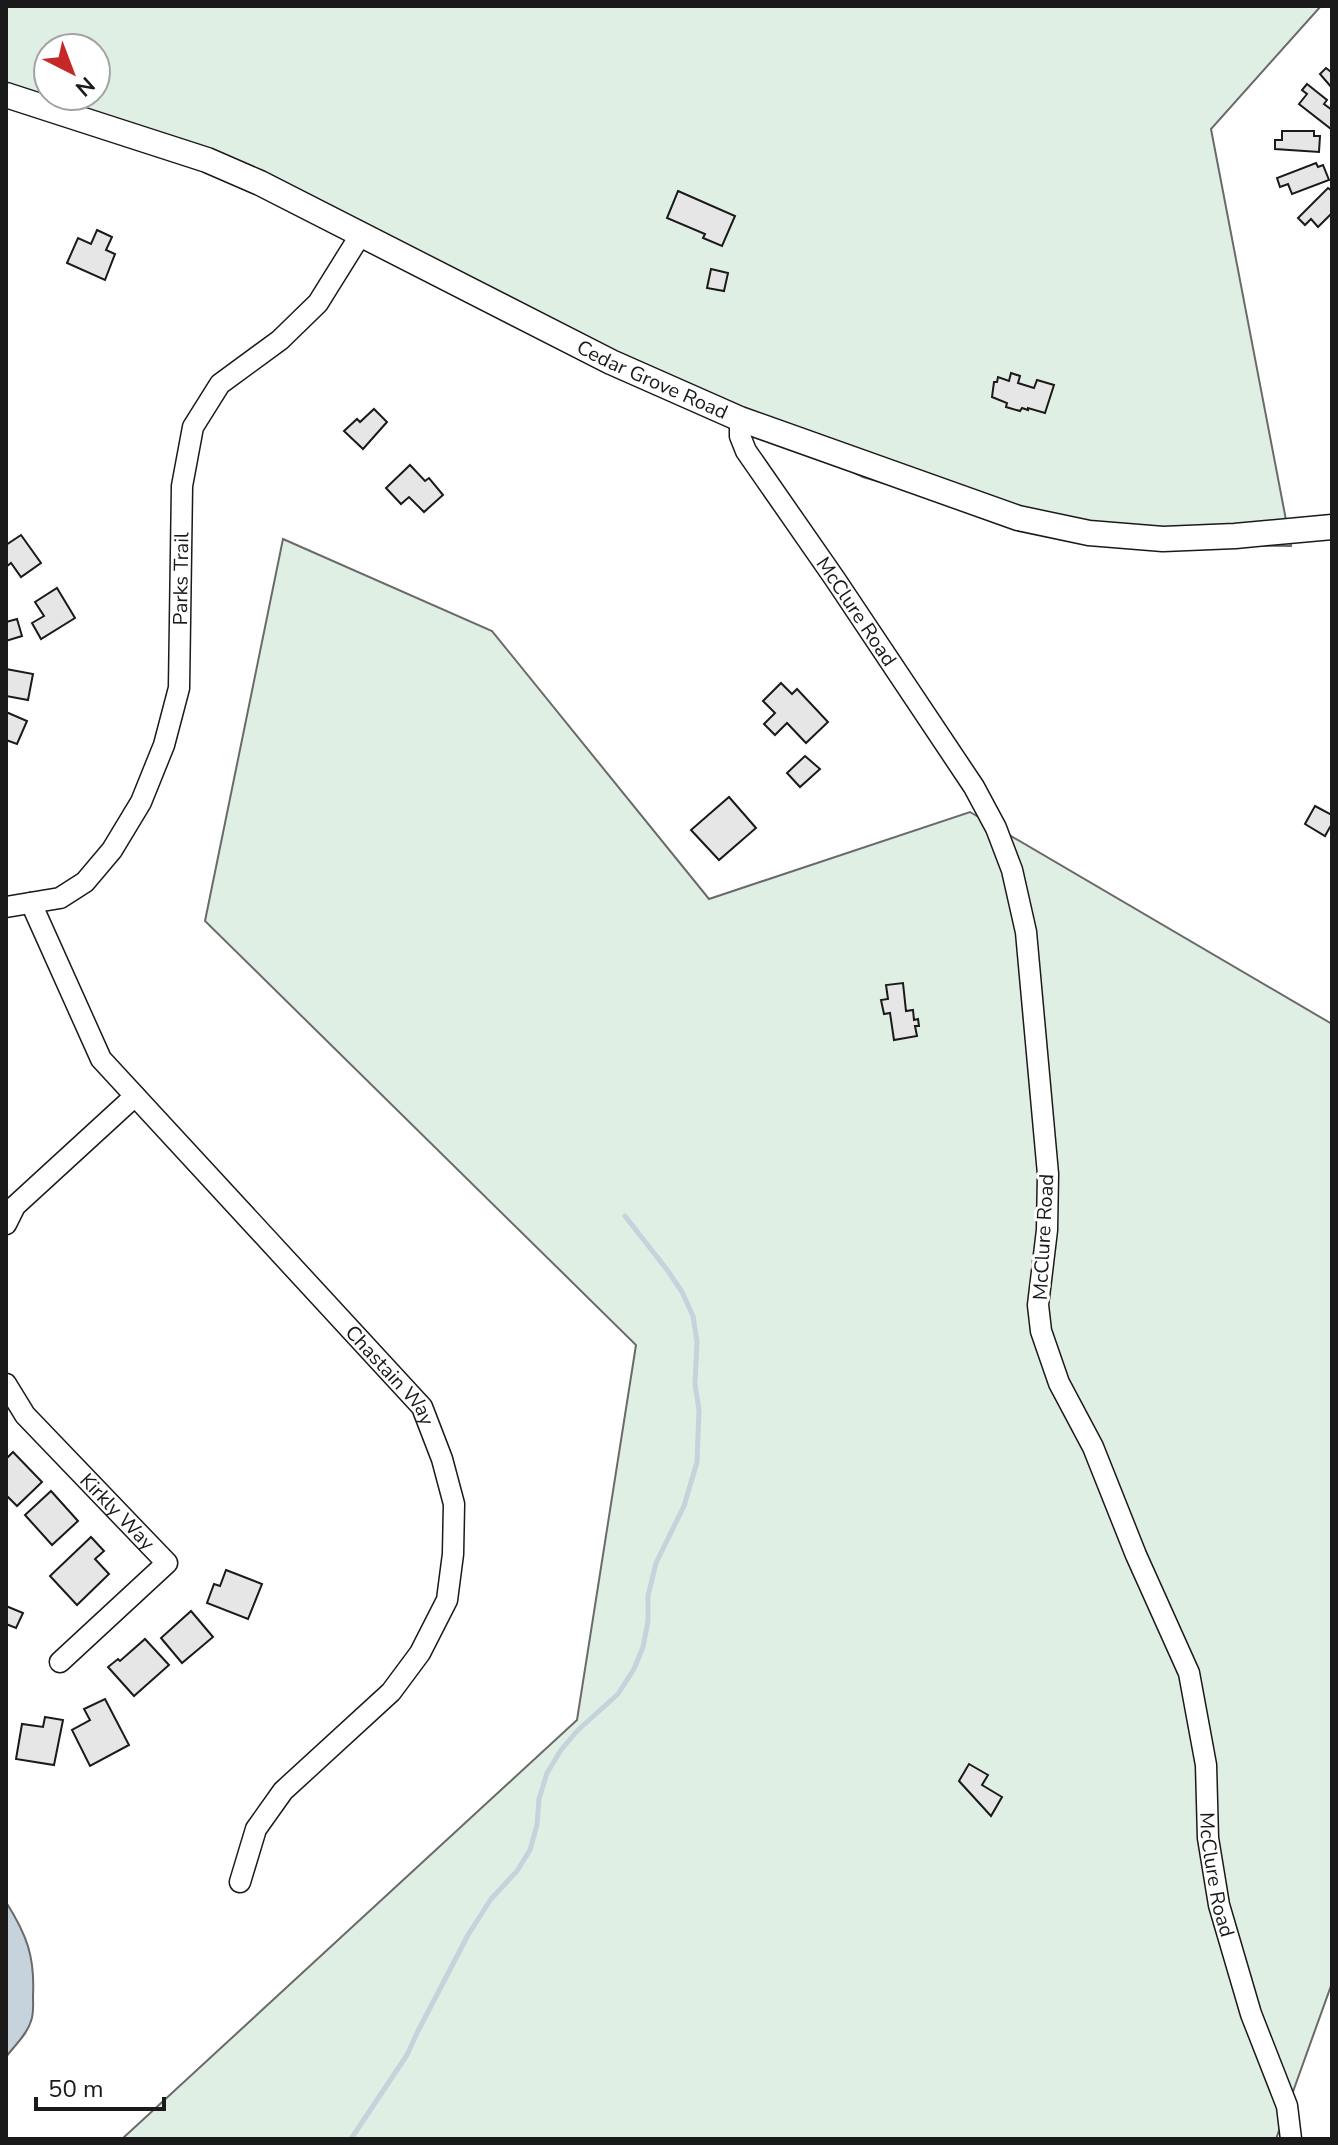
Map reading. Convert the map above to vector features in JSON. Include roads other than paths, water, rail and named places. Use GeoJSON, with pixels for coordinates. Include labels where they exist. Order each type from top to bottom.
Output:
{"type":"FeatureCollection","features":[{"type":"Feature","properties":{"kind":"main road","name":"Cedar Grove Road"},"geometry":{"type":"LineString","coordinates":[[6,95],[207,160],[260,183],[611,362],[740,419],[1018,518],[1089,533],[1163,539],[1332,527]]}},
{"type":"Feature","properties":{"kind":"street","name":"Parks Trail"},"geometry":{"type":"LineString","coordinates":[[6,907],[60,898],[85,882],[112,850],[141,802],[164,745],[179,688],[182,486],[193,427],[220,384],[280,340],[318,303],[361,234]]}},
{"type":"Feature","properties":{"kind":"street","name":"McClure Road"},"geometry":{"type":"LineString","coordinates":[[740,419],[740,436],[746,451],[974,787],[996,828],[1012,870],[1026,932],[1048,1174],[1047,1230],[1038,1305],[1041,1331],[1059,1383],[1093,1447],[1136,1555],[1189,1673],[1206,1765],[1208,1838],[1219,1905],[1251,2014],[1287,2106],[1291,2139]]}},
{"type":"Feature","properties":{"kind":"street","name":"Chastain Way"},"geometry":{"type":"LineString","coordinates":[[31,903],[101,1059],[422,1407],[442,1459],[454,1504],[453,1554],[447,1600],[420,1653],[391,1692],[283,1791],[256,1829],[240,1882]]}},
{"type":"Feature","properties":{"kind":"street"},"geometry":{"type":"LineString","coordinates":[[6,1224],[15,1206],[135,1096]]}},
{"type":"Feature","properties":{"kind":"street","name":"Kirkly Way"},"geometry":{"type":"LineString","coordinates":[[6,1384],[25,1415],[167,1563],[60,1662]]}},
{"type":"Feature","properties":{"kind":"waterway"},"geometry":{"type":"LineString","coordinates":[[351,2139],[407,2055],[468,1935],[491,1899],[517,1871],[530,1850],[547,1773],[577,1731],[618,1694],[643,1647],[648,1621],[648,1596],[656,1563],[684,1506],[697,1462],[697,1342],[693,1316],[682,1292],[625,1216]]}}]}
